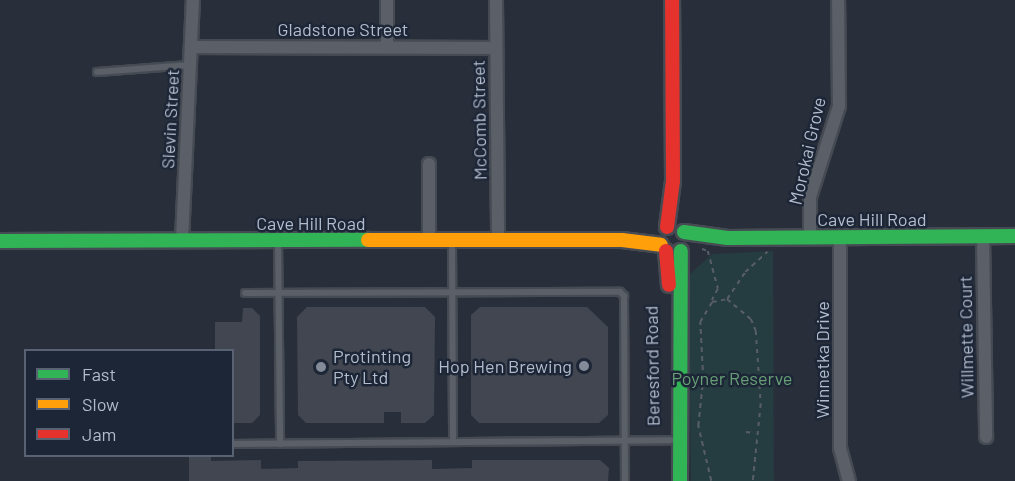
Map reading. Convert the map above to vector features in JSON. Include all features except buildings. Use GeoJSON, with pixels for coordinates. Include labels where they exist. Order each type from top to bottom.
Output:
{"type":"FeatureCollection","features":[{"type":"Feature","properties":{"kind":"main road"},"geometry":{"type":"LineString","coordinates":[[672,0],[674,230]]}},
{"type":"Feature","properties":{"kind":"main road","name":"Cave Hill Road"},"geometry":{"type":"LineString","coordinates":[[0,241],[622,240],[674,230],[728,238],[1015,236]]}},
{"type":"Feature","properties":{"kind":"main road","name":"Beresford Road"},"geometry":{"type":"LineString","coordinates":[[671,481],[663,248],[674,230]]}},
{"type":"Feature","properties":{"kind":"main road","name":"Beresford Road"},"geometry":{"type":"LineString","coordinates":[[674,230],[682,249],[680,481]]}},
{"type":"Feature","properties":{"kind":"main road","name":"Cave Hill Road"},"geometry":{"type":"LineString","coordinates":[[622,240],[663,248],[682,249],[728,238]]}},
{"type":"Feature","properties":{"kind":"street","name":"Slevin Street"},"geometry":{"type":"LineString","coordinates":[[182,240],[193,0]]}},
{"type":"Feature","properties":{"kind":"street"},"geometry":{"type":"LineString","coordinates":[[387,0],[387,47]]}},
{"type":"Feature","properties":{"kind":"street","name":"McComb Street"},"geometry":{"type":"LineString","coordinates":[[496,0],[498,240]]}},
{"type":"Feature","properties":{"kind":"street","name":"Morokai Grove"},"geometry":{"type":"LineString","coordinates":[[810,237],[810,197],[839,106],[838,0]]}},
{"type":"Feature","properties":{"kind":"street","name":"Gladstone Street"},"geometry":{"type":"LineString","coordinates":[[191,47],[496,48]]}},
{"type":"Feature","properties":{"kind":"street"},"geometry":{"type":"LineString","coordinates":[[429,164],[429,240]]}},
{"type":"Feature","properties":{"kind":"street","name":"Winnetka Drive"},"geometry":{"type":"LineString","coordinates":[[840,237],[840,448],[849,481]]}},
{"type":"Feature","properties":{"kind":"street","name":"Willmette Court"},"geometry":{"type":"LineString","coordinates":[[983,237],[986,437]]}},
{"type":"Feature","properties":{"kind":"lane"},"geometry":{"type":"LineString","coordinates":[[97,72],[190,65]]}},
{"type":"Feature","properties":{"kind":"lane"},"geometry":{"type":"LineString","coordinates":[[278,241],[280,444]]}},
{"type":"Feature","properties":{"kind":"lane"},"geometry":{"type":"LineString","coordinates":[[452,241],[453,442]]}},
{"type":"Feature","properties":{"kind":"lane"},"geometry":{"type":"LineString","coordinates":[[245,292],[620,292],[624,296],[625,481]]}},
{"type":"Feature","properties":{"kind":"lane"},"geometry":{"type":"LineString","coordinates":[[234,444],[671,440]]}},
{"type":"Feature","properties":{"kind":"path"},"geometry":{"type":"LineString","coordinates":[[711,302],[727,299],[746,272],[770,249],[773,238]]}},
{"type":"Feature","properties":{"kind":"path"},"geometry":{"type":"LineString","coordinates":[[703,244],[702,251],[708,250],[718,289],[700,322],[703,379],[698,426],[711,481]]}},
{"type":"Feature","properties":{"kind":"path"},"geometry":{"type":"LineString","coordinates":[[727,299],[751,319],[756,331],[761,404],[755,433],[753,481]]}},
{"type":"Feature","properties":{"kind":"path"},"geometry":{"type":"LineString","coordinates":[[746,432],[755,433]]}},
{"type":"Feature","properties":{"kind":"green space","name":"Poyner Reserve"},"geometry":{"type":"Polygon","coordinates":[[[773,251],[774,481],[691,481],[689,275],[712,254],[773,251]]]}},
{"type":"Feature","properties":{"kind":"traffic: fast"},"geometry":{"type":"LineString","coordinates":[[684,232],[728,238],[1015,236]]}},
{"type":"Feature","properties":{"kind":"traffic: fast"},"geometry":{"type":"LineString","coordinates":[[0,241],[368,240]]}},
{"type":"Feature","properties":{"kind":"traffic: fast"},"geometry":{"type":"LineString","coordinates":[[680,481],[681,251]]}},
{"type":"Feature","properties":{"kind":"traffic: slow"},"geometry":{"type":"LineString","coordinates":[[368,240],[622,240],[661,245]]}},
{"type":"Feature","properties":{"kind":"traffic: jam"},"geometry":{"type":"LineString","coordinates":[[667,227],[673,181],[672,0]]}},
{"type":"Feature","properties":{"kind":"traffic: jam"},"geometry":{"type":"LineString","coordinates":[[666,251],[669,285]]}},
{"type":"Feature","properties":{"kind":"place","name":"Hop Hen Brewing"},"geometry":{"type":"Point","coordinates":[584,366]}},
{"type":"Feature","properties":{"kind":"place","name":"Protinting Pty Ltd"},"geometry":{"type":"Point","coordinates":[321,367]}}]}
